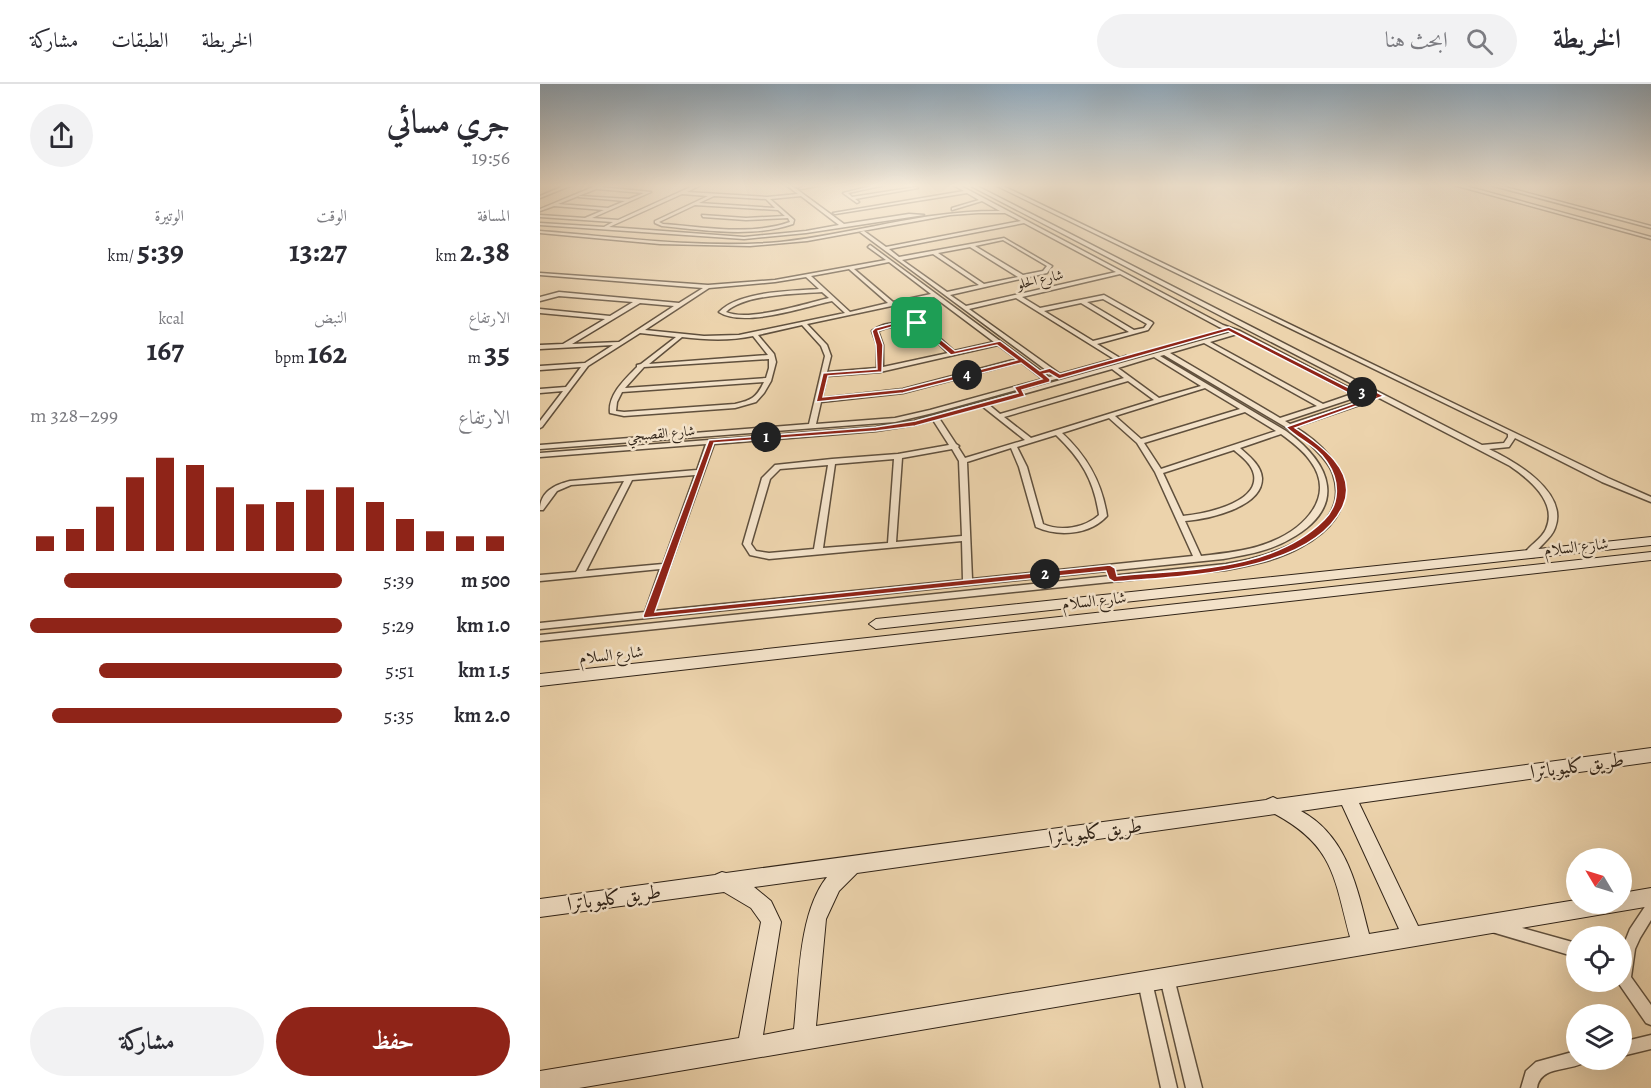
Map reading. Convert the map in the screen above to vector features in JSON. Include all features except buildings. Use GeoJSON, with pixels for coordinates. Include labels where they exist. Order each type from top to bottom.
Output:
{"type":"FeatureCollection","features":[{"type":"Feature","properties":{"kind":"main road","name":"شارع السلام"},"geometry":{"type":"LineString","coordinates":[[876,624],[1651,541]]}},
{"type":"Feature","properties":{"kind":"main road","name":"شارع السلام"},"geometry":{"type":"LineString","coordinates":[[540,680],[1651,556]]}},
{"type":"Feature","properties":{"kind":"main road","name":"طريق كليوباترا"},"geometry":{"type":"LineString","coordinates":[[540,908],[1273,805],[1651,755]]}},
{"type":"Feature","properties":{"kind":"main road"},"geometry":{"type":"LineString","coordinates":[[1347,797],[1413,937]]}},
{"type":"Feature","properties":{"kind":"main road"},"geometry":{"type":"LineString","coordinates":[[1273,805],[1312,828],[1330,848],[1338,864],[1362,945]]}},
{"type":"Feature","properties":{"kind":"main road"},"geometry":{"type":"LineString","coordinates":[[804,1038],[816,919],[832,885],[851,866]]}},
{"type":"Feature","properties":{"kind":"main road"},"geometry":{"type":"LineString","coordinates":[[722,881],[761,903],[768,910],[771,921],[749,1048]]}},
{"type":"Feature","properties":{"kind":"main road"},"geometry":{"type":"LineString","coordinates":[[1632,900],[1651,897]]}},
{"type":"Feature","properties":{"kind":"main road"},"geometry":{"type":"LineString","coordinates":[[540,1083],[1566,911]]}},
{"type":"Feature","properties":{"kind":"street"},"geometry":{"type":"LineString","coordinates":[[611,232],[748,240],[818,232]]}},
{"type":"Feature","properties":{"kind":"street"},"geometry":{"type":"LineString","coordinates":[[652,232],[737,238],[815,232]]}},
{"type":"Feature","properties":{"kind":"street"},"geometry":{"type":"LineString","coordinates":[[588,237],[722,247],[773,246],[855,232]]}},
{"type":"Feature","properties":{"kind":"street"},"geometry":{"type":"LineString","coordinates":[[863,236],[879,232]]}},
{"type":"Feature","properties":{"kind":"street"},"geometry":{"type":"LineString","coordinates":[[882,247],[964,232]]}},
{"type":"Feature","properties":{"kind":"street"},"geometry":{"type":"LineString","coordinates":[[1042,232],[1368,400]]}},
{"type":"Feature","properties":{"kind":"street"},"geometry":{"type":"LineString","coordinates":[[1062,232],[1524,471],[1552,506],[1552,524],[1545,539],[1531,550],[1531,555]]}},
{"type":"Feature","properties":{"kind":"street"},"geometry":{"type":"LineString","coordinates":[[1093,232],[1151,260],[1160,261],[1342,352],[1605,480],[1651,500]]}},
{"type":"Feature","properties":{"kind":"street"},"geometry":{"type":"LineString","coordinates":[[1632,232],[1651,237]]}},
{"type":"Feature","properties":{"kind":"street"},"geometry":{"type":"LineString","coordinates":[[1633,232],[1651,237]]}},
{"type":"Feature","properties":{"kind":"street"},"geometry":{"type":"LineString","coordinates":[[540,234],[722,247]]}},
{"type":"Feature","properties":{"kind":"street"},"geometry":{"type":"LineString","coordinates":[[821,238],[854,234],[863,236],[882,247],[1059,377]]}},
{"type":"Feature","properties":{"kind":"street"},"geometry":{"type":"LineString","coordinates":[[1054,238],[1068,235]]}},
{"type":"Feature","properties":{"kind":"street"},"geometry":{"type":"LineString","coordinates":[[863,236],[889,261],[1048,380]]}},
{"type":"Feature","properties":{"kind":"street"},"geometry":{"type":"LineString","coordinates":[[663,242],[673,237]]}},
{"type":"Feature","properties":{"kind":"street"},"geometry":{"type":"LineString","coordinates":[[681,243],[689,238]]}},
{"type":"Feature","properties":{"kind":"street"},"geometry":{"type":"LineString","coordinates":[[898,259],[1006,240],[1050,267],[1044,272],[946,294]]}},
{"type":"Feature","properties":{"kind":"street"},"geometry":{"type":"LineString","coordinates":[[970,245],[1022,277]]}},
{"type":"Feature","properties":{"kind":"street"},"geometry":{"type":"LineString","coordinates":[[933,252],[983,286]]}},
{"type":"Feature","properties":{"kind":"street"},"geometry":{"type":"LineString","coordinates":[[1112,258],[1130,258],[1136,254],[1134,252]]}},
{"type":"Feature","properties":{"kind":"street"},"geometry":{"type":"LineString","coordinates":[[541,275],[708,287],[808,276],[889,261]]}},
{"type":"Feature","properties":{"kind":"street"},"geometry":{"type":"LineString","coordinates":[[1133,269],[1142,264],[1160,261]]}},
{"type":"Feature","properties":{"kind":"street"},"geometry":{"type":"LineString","coordinates":[[850,268],[893,305]]}},
{"type":"Feature","properties":{"kind":"street","name":"شارع الحلو"},"geometry":{"type":"LineString","coordinates":[[965,308],[1120,273]]}},
{"type":"Feature","properties":{"kind":"street"},"geometry":{"type":"LineString","coordinates":[[808,276],[849,314]]}},
{"type":"Feature","properties":{"kind":"street"},"geometry":{"type":"LineString","coordinates":[[914,279],[923,277]]}},
{"type":"Feature","properties":{"kind":"street"},"geometry":{"type":"LineString","coordinates":[[541,423],[586,365],[708,287]]}},
{"type":"Feature","properties":{"kind":"street"},"geometry":{"type":"LineString","coordinates":[[824,290],[743,300],[727,306],[722,312],[728,316],[748,317],[833,299]]}},
{"type":"Feature","properties":{"kind":"street"},"geometry":{"type":"LineString","coordinates":[[540,299],[559,294],[680,305]]}},
{"type":"Feature","properties":{"kind":"street"},"geometry":{"type":"LineString","coordinates":[[640,331],[720,339],[804,324],[935,295]]}},
{"type":"Feature","properties":{"kind":"street"},"geometry":{"type":"LineString","coordinates":[[1017,296],[1119,360]]}},
{"type":"Feature","properties":{"kind":"street"},"geometry":{"type":"LineString","coordinates":[[1040,310],[1107,298],[1150,322],[1149,327],[1092,343]]}},
{"type":"Feature","properties":{"kind":"street"},"geometry":{"type":"LineString","coordinates":[[564,346],[639,301]]}},
{"type":"Feature","properties":{"kind":"street"},"geometry":{"type":"LineString","coordinates":[[1081,301],[1133,332]]}},
{"type":"Feature","properties":{"kind":"street"},"geometry":{"type":"LineString","coordinates":[[540,311],[611,318]]}},
{"type":"Feature","properties":{"kind":"street"},"geometry":{"type":"LineString","coordinates":[[880,370],[880,345],[875,331],[881,327],[917,323],[953,354]]}},
{"type":"Feature","properties":{"kind":"street"},"geometry":{"type":"LineString","coordinates":[[804,324],[827,350],[825,374],[812,426]]}},
{"type":"Feature","properties":{"kind":"street","name":"شارع القصبجي"},"geometry":{"type":"LineString","coordinates":[[540,455],[876,429],[936,419],[1166,353],[1229,329]]}},
{"type":"Feature","properties":{"kind":"street","name":"شارع القصبجي"},"geometry":{"type":"LineString","coordinates":[[540,447],[913,416],[1119,360],[1207,338],[1215,339],[1238,333]]}},
{"type":"Feature","properties":{"kind":"street"},"geometry":{"type":"LineString","coordinates":[[682,335],[639,366],[611,407],[612,412],[619,414],[742,405],[758,398],[768,380],[772,357],[755,334]]}},
{"type":"Feature","properties":{"kind":"street"},"geometry":{"type":"LineString","coordinates":[[1207,338],[1322,406]]}},
{"type":"Feature","properties":{"kind":"street"},"geometry":{"type":"LineString","coordinates":[[540,347],[620,343]]}},
{"type":"Feature","properties":{"kind":"street"},"geometry":{"type":"LineString","coordinates":[[825,374],[880,370],[998,343]]}},
{"type":"Feature","properties":{"kind":"street"},"geometry":{"type":"LineString","coordinates":[[1342,352],[1352,349]]}},
{"type":"Feature","properties":{"kind":"street"},"geometry":{"type":"LineString","coordinates":[[540,626],[1198,559],[1242,553],[1282,540],[1297,531],[1318,510],[1324,487],[1319,469],[1308,453],[1279,421],[1166,353]]}},
{"type":"Feature","properties":{"kind":"street"},"geometry":{"type":"LineString","coordinates":[[540,638],[1226,567],[1251,562],[1294,548],[1322,528],[1335,514],[1340,502],[1341,488],[1338,474],[1320,448],[1245,410],[1156,356]]}},
{"type":"Feature","properties":{"kind":"street"},"geometry":{"type":"LineString","coordinates":[[639,366],[772,357]]}},
{"type":"Feature","properties":{"kind":"street"},"geometry":{"type":"LineString","coordinates":[[818,400],[903,391],[1022,360]]}},
{"type":"Feature","properties":{"kind":"street"},"geometry":{"type":"LineString","coordinates":[[540,368],[586,365]]}},
{"type":"Feature","properties":{"kind":"street"},"geometry":{"type":"LineString","coordinates":[[1114,368],[1159,401]]}},
{"type":"Feature","properties":{"kind":"street"},"geometry":{"type":"LineString","coordinates":[[1039,373],[1050,370]]}},
{"type":"Feature","properties":{"kind":"street"},"geometry":{"type":"LineString","coordinates":[[999,416],[1129,379]]}},
{"type":"Feature","properties":{"kind":"street"},"geometry":{"type":"LineString","coordinates":[[621,390],[768,380]]}},
{"type":"Feature","properties":{"kind":"street"},"geometry":{"type":"LineString","coordinates":[[963,461],[1206,386]]}},
{"type":"Feature","properties":{"kind":"street"},"geometry":{"type":"LineString","coordinates":[[540,391],[569,389]]}},
{"type":"Feature","properties":{"kind":"street"},"geometry":{"type":"LineString","coordinates":[[1016,389],[1023,394]]}},
{"type":"Feature","properties":{"kind":"street"},"geometry":{"type":"LineString","coordinates":[[1279,421],[1369,390]]}},
{"type":"Feature","properties":{"kind":"street"},"geometry":{"type":"LineString","coordinates":[[1159,472],[1381,396]]}},
{"type":"Feature","properties":{"kind":"street"},"geometry":{"type":"LineString","coordinates":[[986,405],[1030,440]]}},
{"type":"Feature","properties":{"kind":"street"},"geometry":{"type":"LineString","coordinates":[[1140,442],[1245,410]]}},
{"type":"Feature","properties":{"kind":"street"},"geometry":{"type":"LineString","coordinates":[[1110,416],[1140,442],[1159,472],[1198,559]]}},
{"type":"Feature","properties":{"kind":"street"},"geometry":{"type":"LineString","coordinates":[[936,419],[963,461],[968,581]]}},
{"type":"Feature","properties":{"kind":"street"},"geometry":{"type":"LineString","coordinates":[[1013,445],[1023,467],[1039,525],[1055,530],[1090,525],[1103,516],[1101,496],[1095,477],[1083,458],[1056,432]]}},
{"type":"Feature","properties":{"kind":"street"},"geometry":{"type":"LineString","coordinates":[[1480,447],[1506,445],[1512,437],[1511,433]]}},
{"type":"Feature","properties":{"kind":"street"},"geometry":{"type":"LineString","coordinates":[[648,616],[711,441]]}},
{"type":"Feature","properties":{"kind":"street"},"geometry":{"type":"LineString","coordinates":[[586,452],[591,443]]}},
{"type":"Feature","properties":{"kind":"street"},"geometry":{"type":"LineString","coordinates":[[955,446],[898,456],[786,465],[768,474],[747,544],[749,549],[760,556],[966,538]]}},
{"type":"Feature","properties":{"kind":"street"},"geometry":{"type":"LineString","coordinates":[[1180,519],[1219,514],[1239,505],[1252,493],[1256,486],[1256,472],[1249,459],[1235,447]]}},
{"type":"Feature","properties":{"kind":"street"},"geometry":{"type":"LineString","coordinates":[[892,545],[898,456]]}},
{"type":"Feature","properties":{"kind":"street"},"geometry":{"type":"LineString","coordinates":[[818,552],[832,461]]}},
{"type":"Feature","properties":{"kind":"street"},"geometry":{"type":"LineString","coordinates":[[540,508],[549,493],[561,485],[700,472]]}},
{"type":"Feature","properties":{"kind":"street"},"geometry":{"type":"LineString","coordinates":[[579,575],[629,478]]}},
{"type":"Feature","properties":{"kind":"street"},"geometry":{"type":"LineString","coordinates":[[540,578],[666,566]]}},
{"type":"Feature","properties":{"kind":"street"},"geometry":{"type":"LineString","coordinates":[[1110,568],[1114,579]]}},
{"type":"Feature","properties":{"kind":"street"},"geometry":{"type":"LineString","coordinates":[[805,611],[806,599]]}},
{"type":"Feature","properties":{"kind":"street"},"geometry":{"type":"LineString","coordinates":[[1632,936],[1651,909]]}},
{"type":"Feature","properties":{"kind":"street"},"geometry":{"type":"LineString","coordinates":[[1489,924],[1566,947]]}},
{"type":"Feature","properties":{"kind":"street"},"geometry":{"type":"LineString","coordinates":[[1167,978],[1194,1088]]}},
{"type":"Feature","properties":{"kind":"street"},"geometry":{"type":"LineString","coordinates":[[1145,982],[1169,1088]]}},
{"type":"Feature","properties":{"kind":"street"},"geometry":{"type":"LineString","coordinates":[[1632,990],[1651,1018]]}},
{"type":"Feature","properties":{"kind":"street"},"geometry":{"type":"LineString","coordinates":[[1632,1047],[1651,1042]]}},
{"type":"Feature","properties":{"kind":"street"},"geometry":{"type":"LineString","coordinates":[[1529,1088],[1531,1076],[1541,1067],[1566,1061]]}},
{"type":"Feature","properties":{"kind":"route"},"geometry":{"type":"LineString","coordinates":[[917,323],[907,322],[877,329],[875,333],[880,345],[880,370],[825,374],[818,400],[903,391],[1022,360],[1039,373],[1050,370],[1059,377],[1229,329],[1356,394],[1369,390],[1381,396],[1289,427],[1320,448],[1331,461],[1338,474],[1341,488],[1340,502],[1335,514],[1313,536],[1294,548],[1274,556],[1226,567],[1114,579],[1110,568],[648,616],[711,441],[876,429],[915,423],[1023,394],[1016,389],[1048,380],[1022,360],[998,343],[953,354],[917,323]]}}]}
